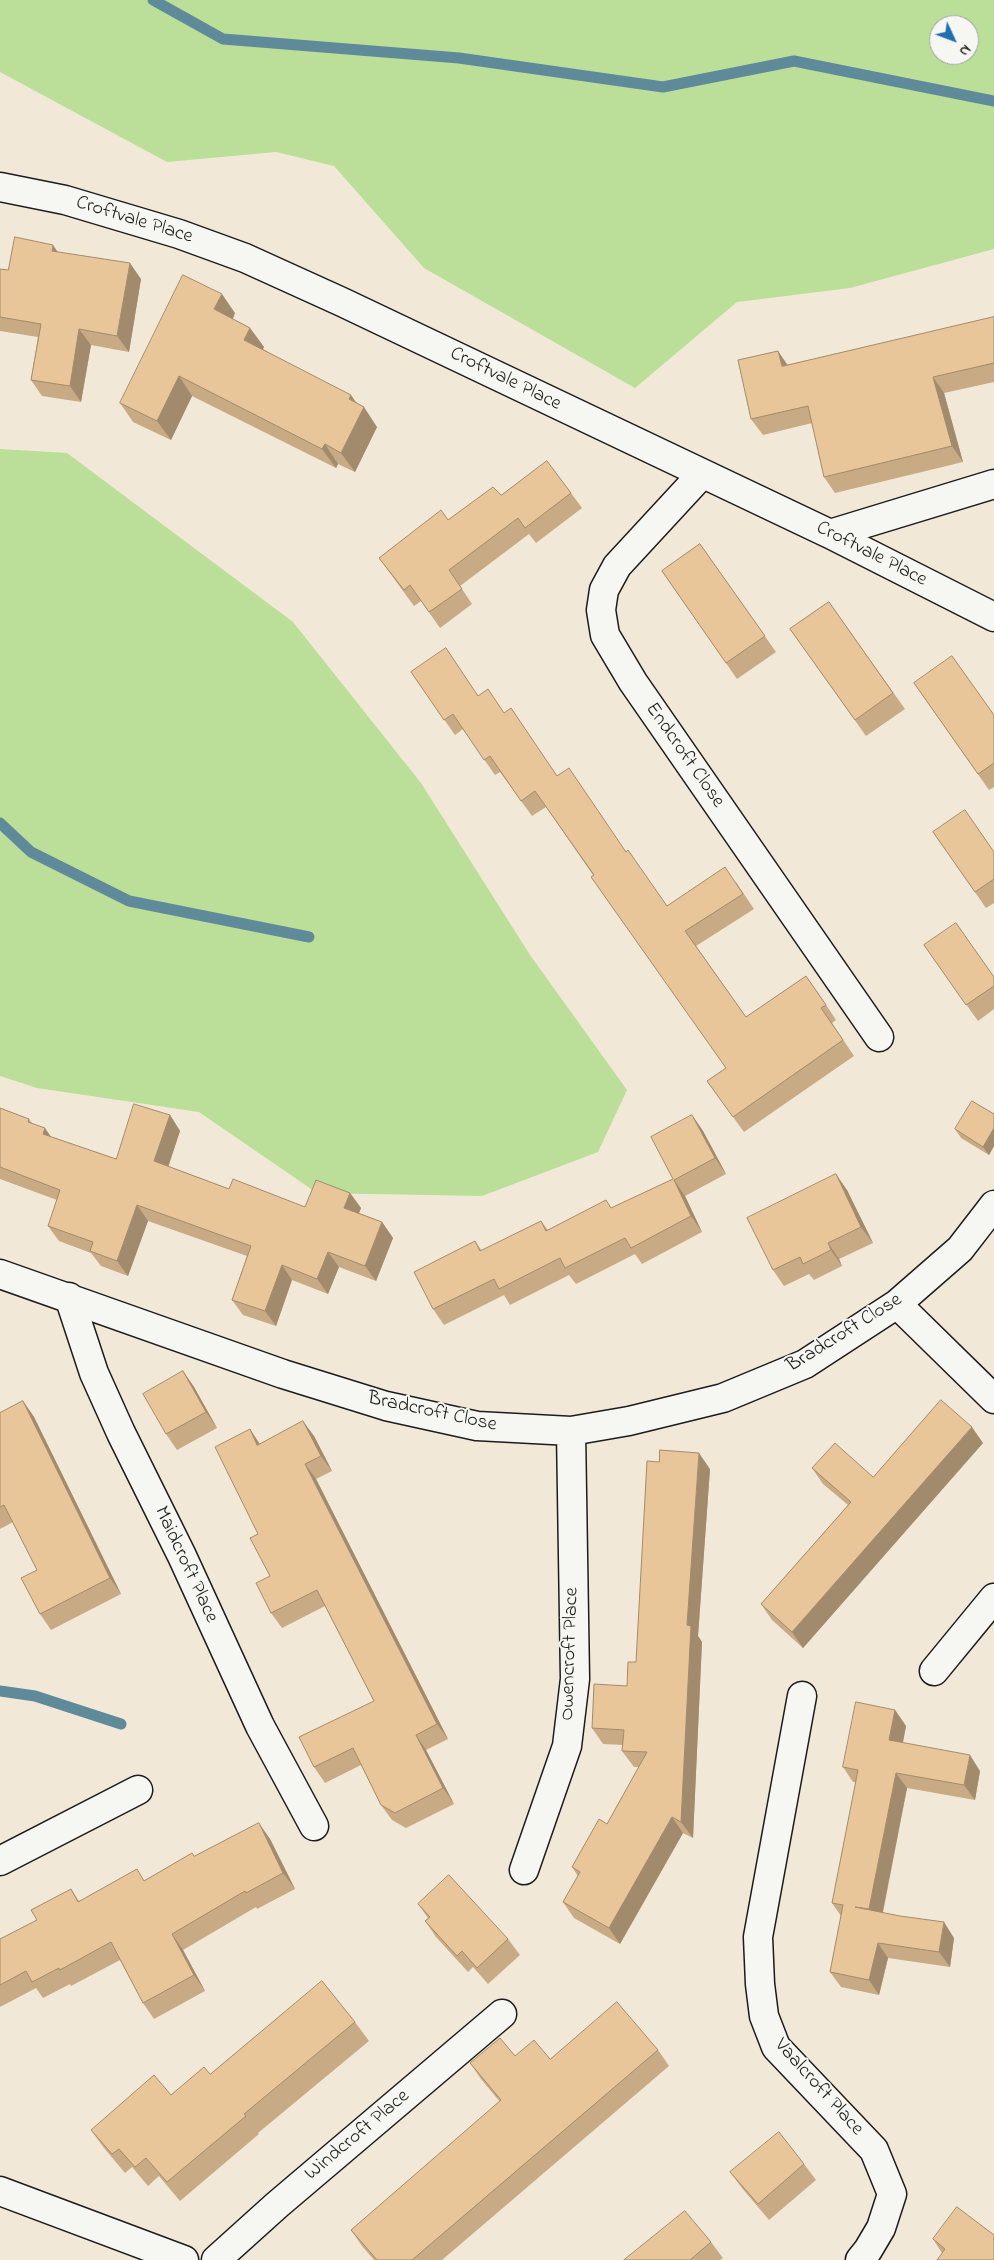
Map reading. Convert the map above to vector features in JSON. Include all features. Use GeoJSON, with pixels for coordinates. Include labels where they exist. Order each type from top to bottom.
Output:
{"type":"FeatureCollection","features":[{"type":"Feature","properties":{"kind":"street","name":"Croftvale Place"},"geometry":{"type":"LineString","coordinates":[[0,187],[65,200],[179,234],[244,258],[351,306],[830,534],[994,617]]}},
{"type":"Feature","properties":{"kind":"street","name":"Endcroft Close"},"geometry":{"type":"LineString","coordinates":[[702,474],[617,566],[604,590],[601,610],[605,635],[639,690],[879,1037]]}},
{"type":"Feature","properties":{"kind":"street"},"geometry":{"type":"LineString","coordinates":[[830,534],[994,484]]}},
{"type":"Feature","properties":{"kind":"street","name":"Bradcroft Close"},"geometry":{"type":"LineString","coordinates":[[0,1274],[283,1374],[386,1406],[477,1426],[571,1431],[629,1421],[723,1398],[805,1364],[897,1304],[960,1249],[994,1205]]}},
{"type":"Feature","properties":{"kind":"street","name":"Maidcroft Place"},"geometry":{"type":"LineString","coordinates":[[69,1297],[94,1373],[121,1433],[182,1556],[260,1726],[314,1826]]}},
{"type":"Feature","properties":{"kind":"street"},"geometry":{"type":"LineString","coordinates":[[897,1304],[994,1399]]}},
{"type":"Feature","properties":{"kind":"street","name":"Owencroft Place"},"geometry":{"type":"LineString","coordinates":[[524,1870],[568,1746],[574,1688],[571,1431]]}},
{"type":"Feature","properties":{"kind":"street"},"geometry":{"type":"LineString","coordinates":[[934,1671],[994,1598]]}},
{"type":"Feature","properties":{"kind":"street","name":"Vaalcroft Place"},"geometry":{"type":"LineString","coordinates":[[802,1696],[758,1937],[760,1984],[764,2016],[776,2047],[874,2150],[892,2194],[881,2228],[860,2260]]}},
{"type":"Feature","properties":{"kind":"street"},"geometry":{"type":"LineString","coordinates":[[0,1861],[138,1790]]}},
{"type":"Feature","properties":{"kind":"street","name":"Windcroft Place"},"geometry":{"type":"LineString","coordinates":[[216,2260],[277,2205],[502,2014]]}},
{"type":"Feature","properties":{"kind":"street"},"geometry":{"type":"LineString","coordinates":[[0,2191],[184,2260]]}},
{"type":"Feature","properties":{"kind":"green space"},"geometry":{"type":"Polygon","coordinates":[[[0,0],[994,0],[994,249],[850,288],[737,302],[635,388],[424,268],[334,166],[276,152],[167,162],[0,72],[0,0]]]}},
{"type":"Feature","properties":{"kind":"green space"},"geometry":{"type":"Polygon","coordinates":[[[0,449],[67,453],[293,622],[421,783],[530,955],[627,1090],[598,1152],[482,1196],[317,1193],[199,1112],[37,1088],[0,1076],[0,449]]]}},
{"type":"Feature","properties":{"kind":"building"},"geometry":{"type":"Polygon","coordinates":[[[15,237],[53,245],[52,251],[130,263],[117,336],[79,329],[70,386],[31,380],[41,324],[0,317],[0,269],[8,270],[15,237]]]}},
{"type":"Feature","properties":{"kind":"building"},"geometry":{"type":"Polygon","coordinates":[[[183,275],[222,294],[214,309],[250,328],[244,340],[351,395],[349,399],[364,407],[341,453],[325,444],[322,449],[179,376],[157,421],[120,403],[183,275]]]}},
{"type":"Feature","properties":{"kind":"building"},"geometry":{"type":"Polygon","coordinates":[[[994,317],[994,363],[933,377],[952,446],[824,477],[808,406],[751,419],[738,360],[778,351],[782,366],[994,317]]]}},
{"type":"Feature","properties":{"kind":"building"},"geometry":{"type":"Polygon","coordinates":[[[547,461],[571,493],[525,528],[518,518],[449,570],[462,589],[429,612],[410,585],[404,590],[379,558],[441,510],[448,520],[493,487],[501,495],[547,461]]]}},
{"type":"Feature","properties":{"kind":"building"},"geometry":{"type":"Polygon","coordinates":[[[700,544],[765,636],[726,663],[662,571],[700,544]]]}},
{"type":"Feature","properties":{"kind":"building"},"geometry":{"type":"Polygon","coordinates":[[[829,602],[893,693],[855,720],[790,629],[829,602]]]}},
{"type":"Feature","properties":{"kind":"building"},"geometry":{"type":"Polygon","coordinates":[[[446,648],[478,696],[488,689],[504,713],[511,708],[557,776],[569,768],[626,852],[628,850],[667,906],[725,867],[743,894],[685,931],[746,1017],[806,976],[826,1005],[821,1008],[843,1040],[733,1117],[707,1081],[726,1068],[591,877],[594,875],[535,791],[521,801],[490,756],[484,760],[453,714],[444,720],[411,672],[446,648]]]}},
{"type":"Feature","properties":{"kind":"building"},"geometry":{"type":"Polygon","coordinates":[[[952,656],[994,715],[994,763],[978,774],[914,683],[952,656]]]}},
{"type":"Feature","properties":{"kind":"building"},"geometry":{"type":"Polygon","coordinates":[[[965,810],[994,852],[994,879],[975,892],[933,832],[965,810]]]}},
{"type":"Feature","properties":{"kind":"building"},"geometry":{"type":"Polygon","coordinates":[[[956,923],[994,977],[994,986],[966,1005],[924,945],[956,923]]]}},
{"type":"Feature","properties":{"kind":"building"},"geometry":{"type":"Polygon","coordinates":[[[972,1101],[994,1114],[994,1128],[983,1147],[955,1129],[972,1101]]]}},
{"type":"Feature","properties":{"kind":"building"},"geometry":{"type":"Polygon","coordinates":[[[134,1104],[170,1115],[154,1161],[229,1189],[233,1179],[305,1207],[316,1180],[350,1193],[344,1208],[382,1222],[365,1266],[328,1252],[317,1279],[282,1265],[265,1311],[232,1300],[251,1246],[137,1205],[117,1261],[90,1251],[93,1242],[48,1226],[60,1190],[0,1167],[0,1108],[29,1119],[28,1122],[45,1128],[43,1134],[116,1159],[134,1104]]]}},
{"type":"Feature","properties":{"kind":"building"},"geometry":{"type":"Polygon","coordinates":[[[692,1115],[715,1158],[674,1180],[691,1216],[631,1248],[625,1238],[565,1268],[560,1258],[499,1289],[494,1279],[433,1309],[414,1272],[475,1241],[480,1251],[541,1221],[546,1231],[606,1200],[611,1208],[673,1179],[651,1137],[692,1115]]]}},
{"type":"Feature","properties":{"kind":"building"},"geometry":{"type":"Polygon","coordinates":[[[836,1174],[861,1227],[828,1243],[831,1250],[803,1264],[800,1257],[773,1270],[747,1218],[836,1174]]]}},
{"type":"Feature","properties":{"kind":"building"},"geometry":{"type":"Polygon","coordinates":[[[183,1371],[206,1412],[166,1434],[143,1394],[183,1371]]]}},
{"type":"Feature","properties":{"kind":"building"},"geometry":{"type":"Polygon","coordinates":[[[941,1400],[972,1427],[792,1632],[761,1604],[851,1502],[812,1468],[835,1443],[873,1477],[941,1400]]]}},
{"type":"Feature","properties":{"kind":"building"},"geometry":{"type":"Polygon","coordinates":[[[23,1401],[110,1578],[40,1614],[21,1578],[37,1570],[4,1505],[0,1507],[0,1413],[23,1401]]]}},
{"type":"Feature","properties":{"kind":"building"},"geometry":{"type":"Polygon","coordinates":[[[303,1421],[321,1456],[305,1464],[437,1724],[416,1735],[443,1788],[395,1813],[381,1805],[353,1748],[314,1767],[299,1737],[374,1701],[317,1590],[271,1613],[256,1583],[270,1576],[250,1538],[258,1534],[215,1447],[250,1429],[257,1445],[303,1421]]]}},
{"type":"Feature","properties":{"kind":"building"},"geometry":{"type":"Polygon","coordinates":[[[660,1450],[699,1453],[687,1625],[691,1626],[681,1822],[672,1817],[609,1928],[563,1902],[580,1872],[572,1867],[599,1819],[607,1824],[647,1752],[622,1751],[624,1730],[592,1728],[594,1684],[627,1686],[628,1662],[636,1662],[647,1461],[659,1462],[660,1450]]]}},
{"type":"Feature","properties":{"kind":"building"},"geometry":{"type":"Polygon","coordinates":[[[856,1702],[895,1710],[889,1740],[970,1755],[964,1785],[896,1773],[869,1909],[855,1907],[944,1922],[939,1952],[878,1943],[869,1980],[830,1972],[843,1905],[832,1903],[858,1770],[843,1767],[856,1702]]]}},
{"type":"Feature","properties":{"kind":"building"},"geometry":{"type":"Polygon","coordinates":[[[259,1823],[283,1873],[246,1893],[245,1891],[172,1934],[194,1975],[143,2003],[111,1942],[60,1970],[59,1968],[32,1982],[26,1971],[0,1985],[0,1939],[37,1920],[31,1910],[71,1889],[78,1902],[137,1869],[144,1881],[192,1853],[194,1856],[259,1823]]]}},
{"type":"Feature","properties":{"kind":"building"},"geometry":{"type":"Polygon","coordinates":[[[449,1875],[508,1939],[477,1968],[462,1951],[457,1956],[425,1921],[430,1917],[418,1904],[449,1875]]]}},
{"type":"Feature","properties":{"kind":"building"},"geometry":{"type":"Polygon","coordinates":[[[322,1981],[355,2022],[244,2114],[246,2116],[167,2182],[146,2158],[135,2167],[119,2149],[112,2154],[91,2130],[154,2075],[171,2095],[204,2067],[210,2074],[322,1981]]]}},
{"type":"Feature","properties":{"kind":"building"},"geometry":{"type":"Polygon","coordinates":[[[617,2002],[658,2050],[412,2260],[377,2260],[351,2230],[501,2100],[470,2063],[500,2038],[515,2056],[534,2040],[550,2059],[617,2002]]]}},
{"type":"Feature","properties":{"kind":"building"},"geometry":{"type":"Polygon","coordinates":[[[779,2132],[804,2164],[758,2204],[730,2172],[779,2132]]]}},
{"type":"Feature","properties":{"kind":"building"},"geometry":{"type":"Polygon","coordinates":[[[957,2207],[994,2235],[994,2260],[937,2260],[945,2249],[933,2239],[957,2207]]]}},
{"type":"Feature","properties":{"kind":"building"},"geometry":{"type":"Polygon","coordinates":[[[685,2211],[711,2242],[690,2260],[624,2260],[685,2211]]]}},
{"type":"Feature","properties":{"kind":"waterway"},"geometry":{"type":"LineString","coordinates":[[153,0],[223,39],[459,58],[663,87],[794,61],[994,101]]}},
{"type":"Feature","properties":{"kind":"waterway"},"geometry":{"type":"LineString","coordinates":[[0,823],[31,852],[129,901],[309,937]]}},
{"type":"Feature","properties":{"kind":"waterway"},"geometry":{"type":"LineString","coordinates":[[0,1691],[35,1696],[121,1724]]}}]}
